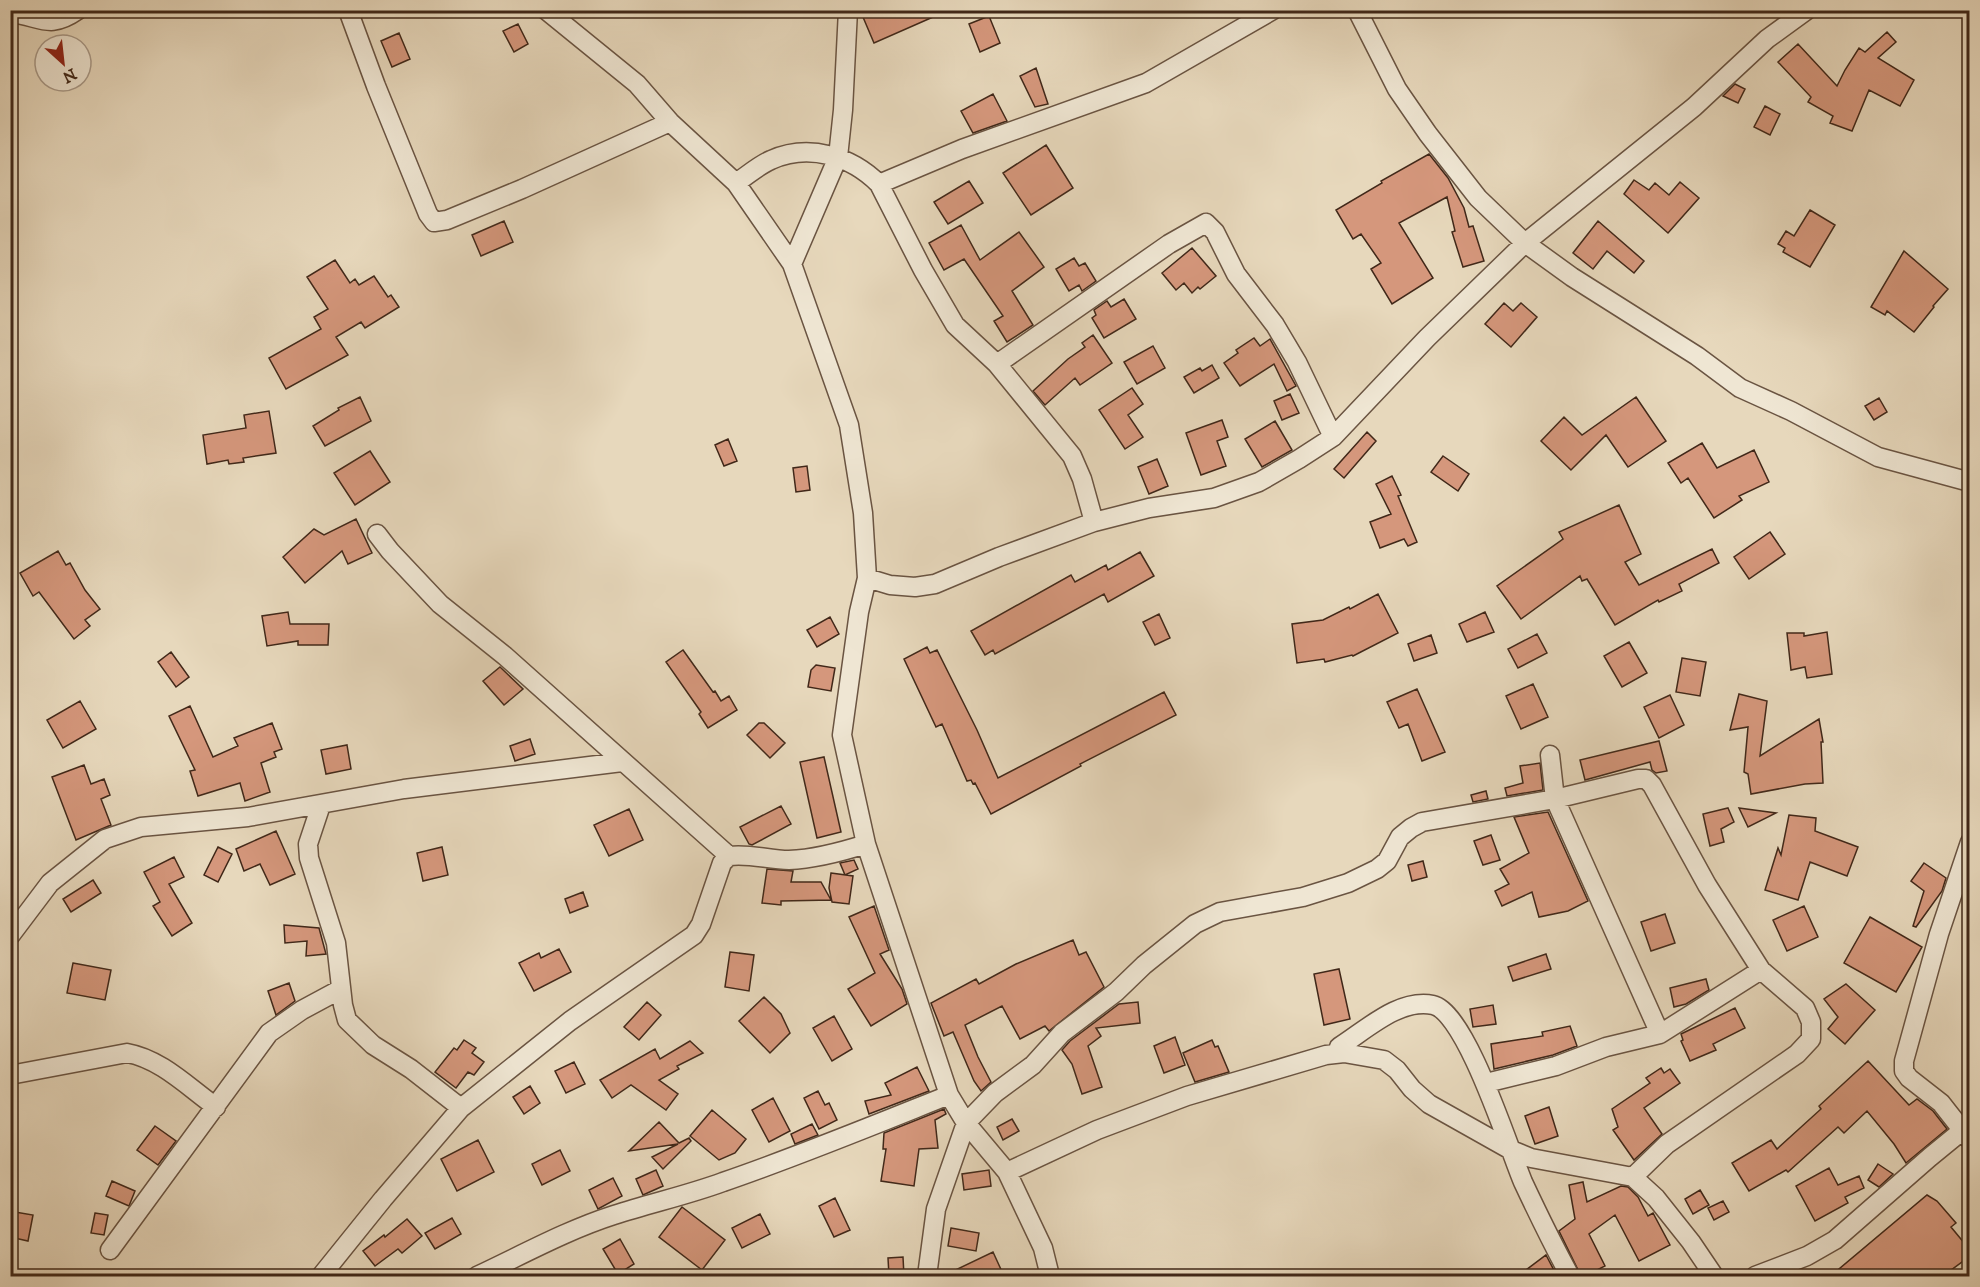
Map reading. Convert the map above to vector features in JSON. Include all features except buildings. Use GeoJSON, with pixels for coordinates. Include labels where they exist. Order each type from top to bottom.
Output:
{"type":"FeatureCollection","features":[{"type":"Feature","properties":{"kind":"street"},"geometry":{"type":"LineString","coordinates":[[10,13],[26,14],[42,21],[56,22],[78,10]]}},
{"type":"Feature","properties":{"kind":"street"},"geometry":{"type":"LineString","coordinates":[[348,10],[400,146],[428,213],[435,222],[447,220],[522,189],[670,122]]}},
{"type":"Feature","properties":{"kind":"street"},"geometry":{"type":"LineString","coordinates":[[546,10],[637,84],[670,122],[736,183],[792,264],[849,425],[863,513],[867,578],[859,612],[842,735],[866,844],[949,1095],[966,1123],[1007,1172],[1043,1248],[1050,1276]]}},
{"type":"Feature","properties":{"kind":"street"},"geometry":{"type":"LineString","coordinates":[[792,264],[838,157],[848,10]]}},
{"type":"Feature","properties":{"kind":"street"},"geometry":{"type":"LineString","coordinates":[[879,184],[962,149],[1146,83],[1273,10]]}},
{"type":"Feature","properties":{"kind":"street"},"geometry":{"type":"LineString","coordinates":[[1358,10],[1397,89],[1428,134],[1478,198],[1525,243],[1572,277],[1688,350],[1740,388],[1791,411],[1878,457],[1970,482]]}},
{"type":"Feature","properties":{"kind":"street"},"geometry":{"type":"LineString","coordinates":[[867,578],[890,585],[915,587],[935,584],[999,557],[1094,522],[1149,508],[1214,498],[1259,482],[1299,459],[1333,437],[1427,338],[1525,243],[1695,106],[1767,39],[1806,10]]}},
{"type":"Feature","properties":{"kind":"street"},"geometry":{"type":"LineString","coordinates":[[736,183],[774,158],[812,151],[838,157],[860,168],[879,184],[922,270],[955,325],[997,364],[1072,456],[1082,479],[1094,522]]}},
{"type":"Feature","properties":{"kind":"street"},"geometry":{"type":"LineString","coordinates":[[997,364],[1169,244],[1206,223],[1215,232],[1236,274],[1275,325],[1292,353],[1333,437]]}},
{"type":"Feature","properties":{"kind":"street"},"geometry":{"type":"LineString","coordinates":[[377,534],[390,552],[440,604],[505,657],[729,856]]}},
{"type":"Feature","properties":{"kind":"street"},"geometry":{"type":"LineString","coordinates":[[1550,755],[1555,799],[1660,1034]]}},
{"type":"Feature","properties":{"kind":"street"},"geometry":{"type":"LineString","coordinates":[[10,936],[50,883],[105,840],[141,827],[248,817],[404,789],[622,762]]}},
{"type":"Feature","properties":{"kind":"street"},"geometry":{"type":"LineString","coordinates":[[927,1276],[936,1209],[966,1123],[995,1093],[1033,1065],[1062,1033],[1116,992],[1144,965],[1195,924],[1220,912],[1303,897],[1348,883],[1377,869],[1387,861],[1400,837],[1422,822],[1555,799],[1646,779],[1652,785],[1707,885],[1761,970],[1805,1008],[1811,1022],[1811,1039],[1797,1054],[1667,1144],[1633,1177]]}},
{"type":"Feature","properties":{"kind":"street"},"geometry":{"type":"LineString","coordinates":[[321,805],[308,844],[336,943],[341,989],[348,1020],[373,1045],[411,1069],[461,1108]]}},
{"type":"Feature","properties":{"kind":"street"},"geometry":{"type":"LineString","coordinates":[[1755,1276],[1807,1256],[1835,1240],[1930,1157],[1966,1135],[1941,1103],[1909,1078],[1904,1071],[1904,1061],[1939,934],[1970,842]]}},
{"type":"Feature","properties":{"kind":"street"},"geometry":{"type":"LineString","coordinates":[[321,1276],[461,1108],[570,1021],[694,935],[701,924],[722,863],[729,856],[746,855],[787,860],[819,857],[866,844]]}},
{"type":"Feature","properties":{"kind":"street"},"geometry":{"type":"LineString","coordinates":[[1486,1083],[1556,1066],[1606,1047],[1660,1034],[1761,970]]}},
{"type":"Feature","properties":{"kind":"street"},"geometry":{"type":"LineString","coordinates":[[110,1250],[269,1033],[302,1010],[341,989]]}},
{"type":"Feature","properties":{"kind":"street"},"geometry":{"type":"LineString","coordinates":[[1339,1047],[1391,1013],[1415,1004],[1441,1008],[1450,1017],[1486,1083],[1509,1149],[1539,1218],[1570,1276]]}},
{"type":"Feature","properties":{"kind":"street"},"geometry":{"type":"LineString","coordinates":[[10,1075],[126,1053],[141,1056],[155,1063],[216,1107]]}},
{"type":"Feature","properties":{"kind":"street"},"geometry":{"type":"LineString","coordinates":[[1007,1172],[1096,1130],[1187,1096],[1326,1055],[1344,1053],[1384,1060],[1430,1104],[1509,1149],[1531,1158],[1633,1177],[1656,1198],[1714,1276]]}},
{"type":"Feature","properties":{"kind":"street"},"geometry":{"type":"LineString","coordinates":[[477,1276],[550,1241],[613,1215],[694,1193],[751,1173],[949,1095]]}}]}
